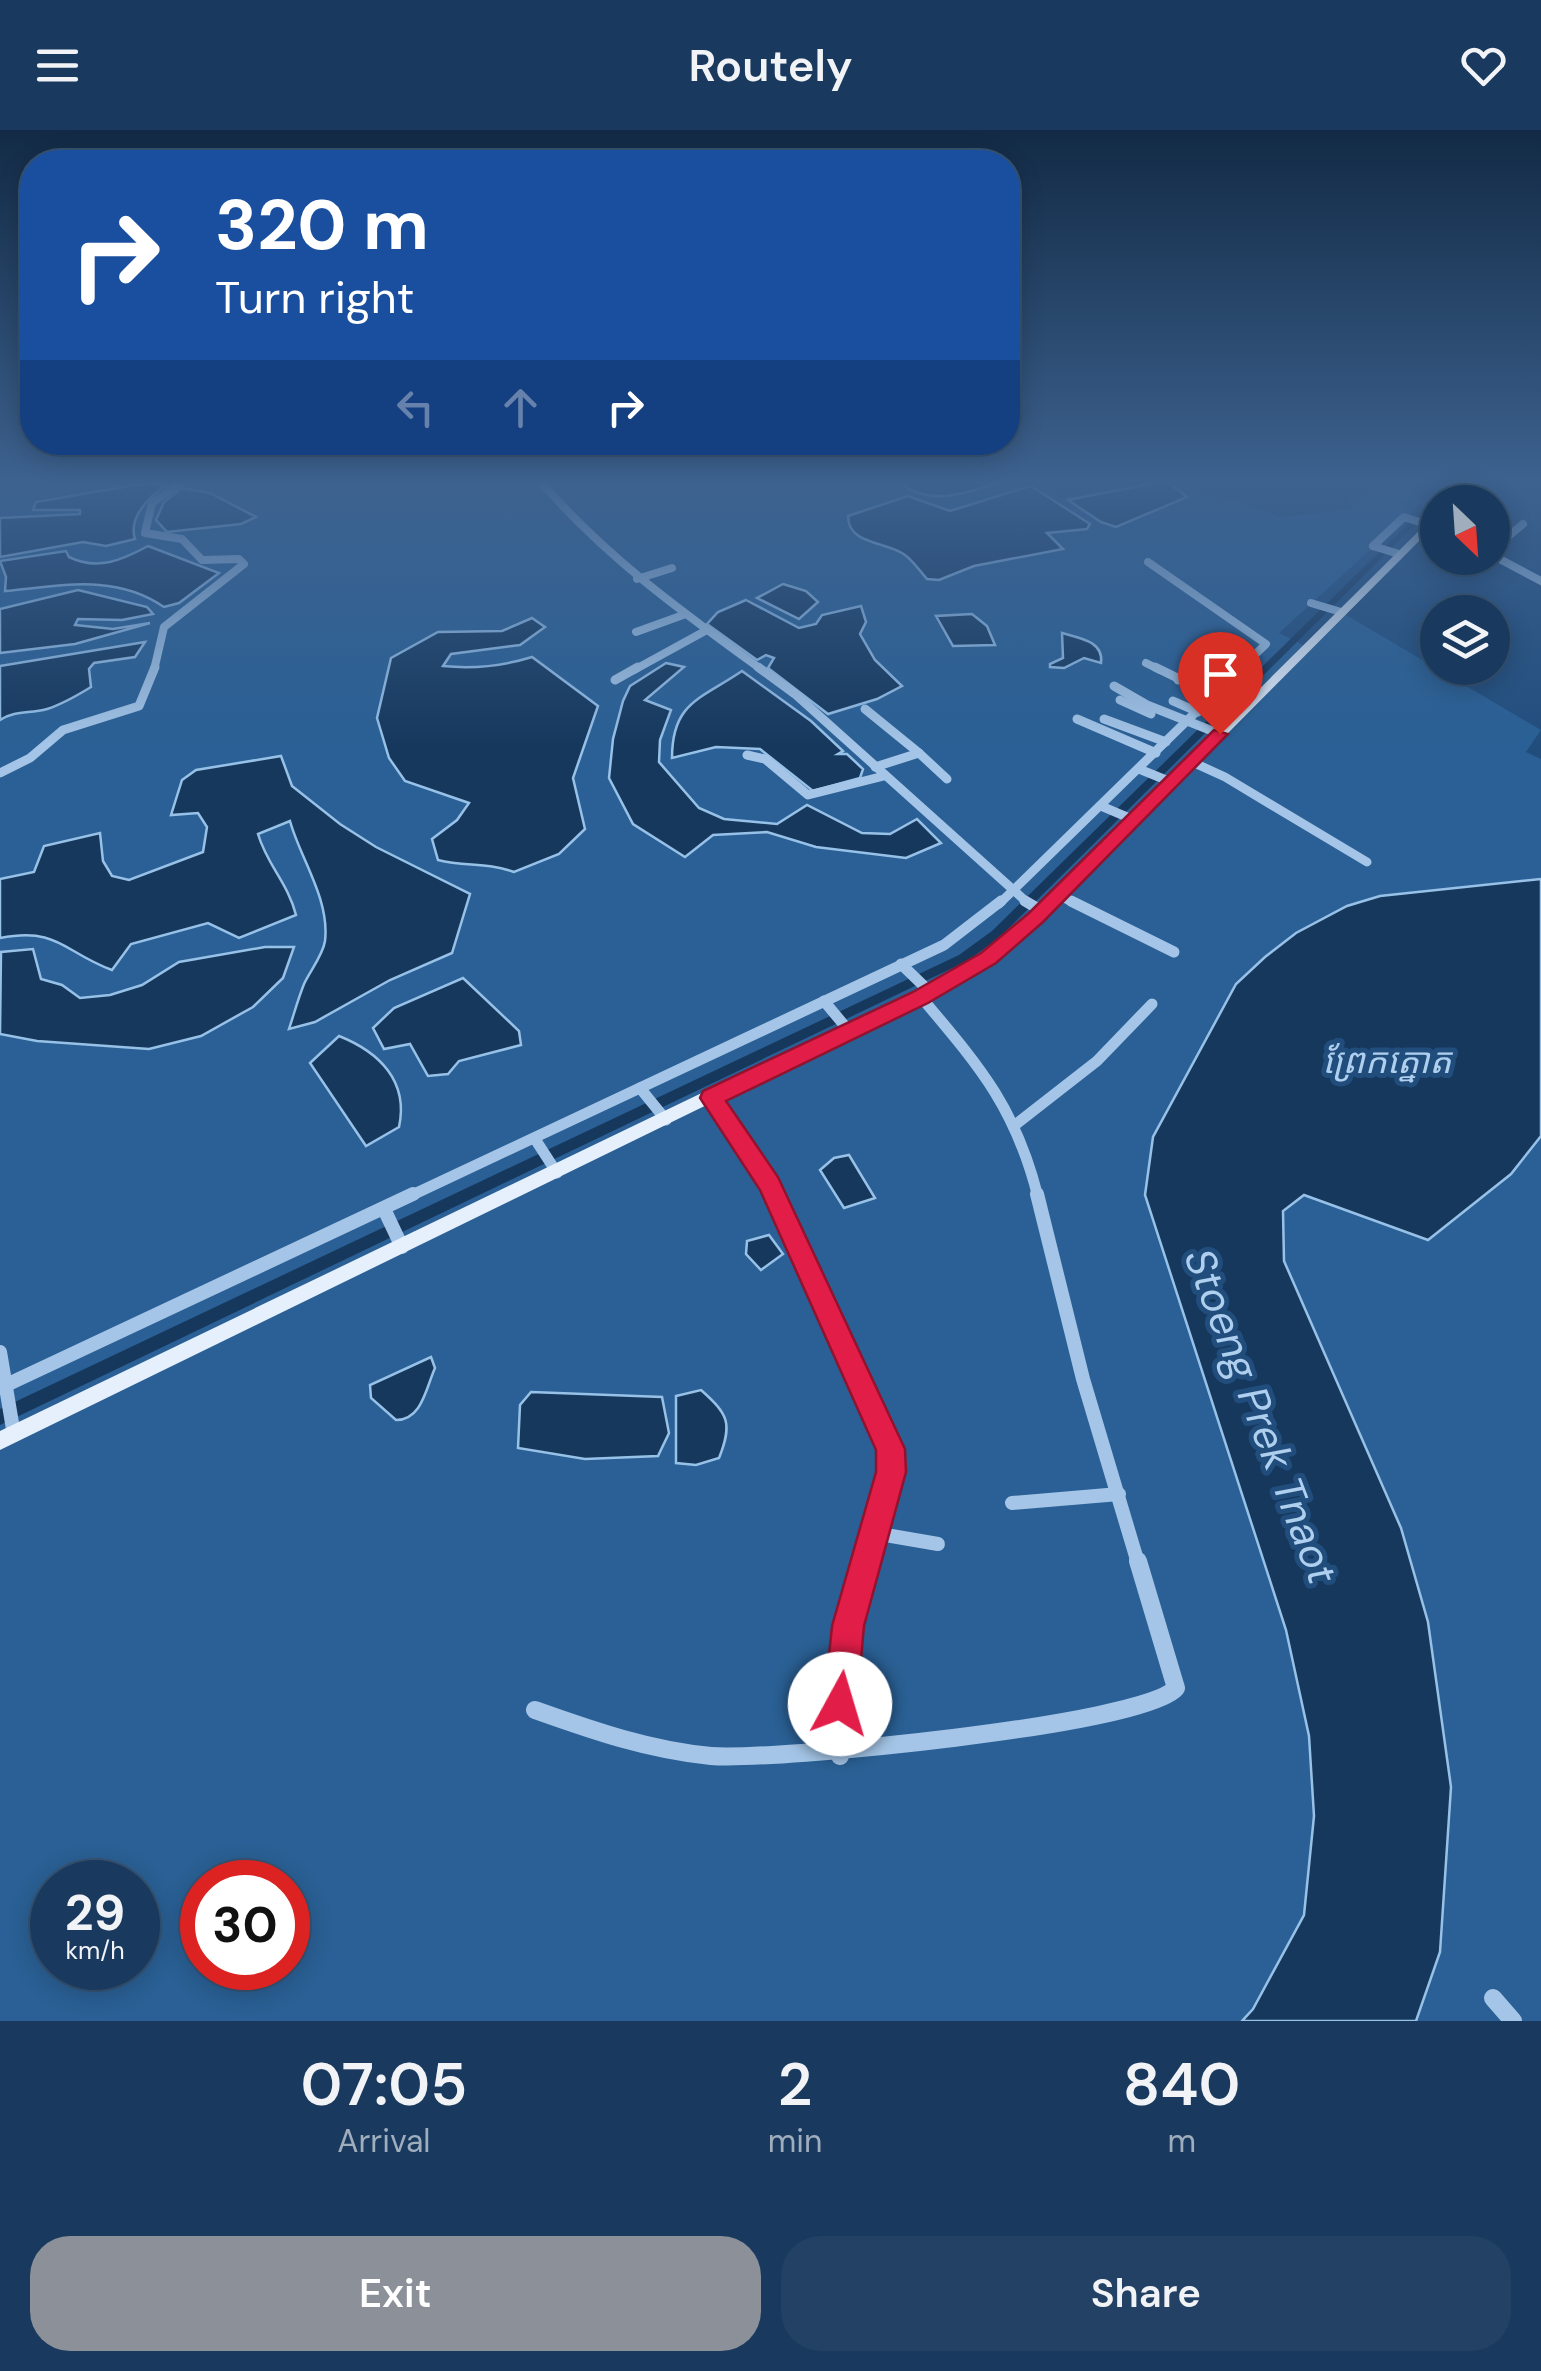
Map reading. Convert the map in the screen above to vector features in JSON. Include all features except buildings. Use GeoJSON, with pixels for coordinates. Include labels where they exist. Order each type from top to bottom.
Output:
{"type":"FeatureCollection","features":[{"type":"Feature","properties":{"kind":"main road"},"geometry":{"type":"LineString","coordinates":[[7,1438],[402,1248],[552,1167],[666,1120],[846,1027],[925,995],[988,958],[1134,820],[1166,780],[1192,762],[1214,732],[1378,570]]}},
{"type":"Feature","properties":{"kind":"street"},"geometry":{"type":"LineString","coordinates":[[0,773],[30,758],[63,730],[138,706],[147,694],[165,636],[164,626],[236,570]]}},
{"type":"Feature","properties":{"kind":"street"},"geometry":{"type":"LineString","coordinates":[[627,570],[683,616],[782,684],[1014,894],[1037,909]]}},
{"type":"Feature","properties":{"kind":"street"},"geometry":{"type":"LineString","coordinates":[[637,579],[665,570]]}},
{"type":"Feature","properties":{"kind":"street"},"geometry":{"type":"LineString","coordinates":[[4,1390],[384,1209],[537,1142],[640,1088],[827,1005],[964,932],[1014,894],[1166,742],[1215,699],[1266,644],[1160,570]]}},
{"type":"Feature","properties":{"kind":"street"},"geometry":{"type":"LineString","coordinates":[[1315,604],[1337,611]]}},
{"type":"Feature","properties":{"kind":"street"},"geometry":{"type":"LineString","coordinates":[[636,632],[683,616]]}},
{"type":"Feature","properties":{"kind":"street"},"geometry":{"type":"LineString","coordinates":[[615,680],[705,632]]}},
{"type":"Feature","properties":{"kind":"street"},"geometry":{"type":"LineString","coordinates":[[1178,680],[1195,664],[1190,660]]}},
{"type":"Feature","properties":{"kind":"street"},"geometry":{"type":"LineString","coordinates":[[1146,663],[1238,708]]}},
{"type":"Feature","properties":{"kind":"street"},"geometry":{"type":"LineString","coordinates":[[1114,686],[1214,732]]}},
{"type":"Feature","properties":{"kind":"street"},"geometry":{"type":"LineString","coordinates":[[1120,700],[1190,721]]}},
{"type":"Feature","properties":{"kind":"street"},"geometry":{"type":"LineString","coordinates":[[1173,702],[1190,721]]}},
{"type":"Feature","properties":{"kind":"street"},"geometry":{"type":"LineString","coordinates":[[866,709],[947,778]]}},
{"type":"Feature","properties":{"kind":"street"},"geometry":{"type":"LineString","coordinates":[[1077,719],[1156,752]]}},
{"type":"Feature","properties":{"kind":"street"},"geometry":{"type":"LineString","coordinates":[[1104,719],[1166,742]]}},
{"type":"Feature","properties":{"kind":"street"},"geometry":{"type":"LineString","coordinates":[[875,767],[919,753]]}},
{"type":"Feature","properties":{"kind":"street"},"geometry":{"type":"LineString","coordinates":[[747,755],[765,759],[808,795],[884,776]]}},
{"type":"Feature","properties":{"kind":"street"},"geometry":{"type":"LineString","coordinates":[[1192,762],[1367,862]]}},
{"type":"Feature","properties":{"kind":"street"},"geometry":{"type":"LineString","coordinates":[[1142,770],[1166,780]]}},
{"type":"Feature","properties":{"kind":"street"},"geometry":{"type":"LineString","coordinates":[[1101,806],[1134,820]]}},
{"type":"Feature","properties":{"kind":"street"},"geometry":{"type":"LineString","coordinates":[[1058,895],[1174,952]]}},
{"type":"Feature","properties":{"kind":"street"},"geometry":{"type":"LineString","coordinates":[[535,1710],[628,1743],[715,1757],[840,1756],[1090,1715],[1170,1695],[1176,1688],[1046,1241],[1036,1179],[1015,1125],[984,1072],[901,964]]}},
{"type":"Feature","properties":{"kind":"street"},"geometry":{"type":"LineString","coordinates":[[1015,1125],[1097,1061],[1152,1004]]}},
{"type":"Feature","properties":{"kind":"street"},"geometry":{"type":"LineString","coordinates":[[827,1005],[846,1027]]}},
{"type":"Feature","properties":{"kind":"street"},"geometry":{"type":"LineString","coordinates":[[640,1088],[666,1120]]}},
{"type":"Feature","properties":{"kind":"street"},"geometry":{"type":"LineString","coordinates":[[711,1098],[770,1185],[886,1435],[891,1472],[848,1626],[840,1756]]}},
{"type":"Feature","properties":{"kind":"street"},"geometry":{"type":"LineString","coordinates":[[537,1142],[552,1167]]}},
{"type":"Feature","properties":{"kind":"street"},"geometry":{"type":"LineString","coordinates":[[384,1209],[402,1248]]}},
{"type":"Feature","properties":{"kind":"street"},"geometry":{"type":"LineString","coordinates":[[0,1352],[10,1414],[7,1438]]}},
{"type":"Feature","properties":{"kind":"street"},"geometry":{"type":"LineString","coordinates":[[1012,1502],[1119,1494]]}},
{"type":"Feature","properties":{"kind":"street"},"geometry":{"type":"LineString","coordinates":[[874,1533],[938,1544]]}},
{"type":"Feature","properties":{"kind":"street"},"geometry":{"type":"LineString","coordinates":[[1493,1998],[1512,2021]]}},
{"type":"Feature","properties":{"kind":"shaded area"},"geometry":{"type":"Polygon","coordinates":[[[0,570],[1348,570],[1279,633],[1307,647],[1341,612],[1420,659],[1420,685],[1465,685],[1541,730],[1526,752],[1541,759],[1541,2021],[0,2021],[0,570]]]}},
{"type":"Feature","properties":{"kind":"water"},"geometry":{"type":"Polygon","coordinates":[[[3,570],[219,573],[179,603],[164,607],[126,589],[107,586],[5,591],[3,570]]]}},
{"type":"Feature","properties":{"kind":"water"},"geometry":{"type":"Polygon","coordinates":[[[920,570],[963,570],[939,580],[927,579],[920,570]]]}},
{"type":"Feature","properties":{"kind":"water"},"geometry":{"type":"Polygon","coordinates":[[[783,584],[806,591],[818,602],[799,619],[757,598],[783,584]]]}},
{"type":"Feature","properties":{"kind":"water"},"geometry":{"type":"Polygon","coordinates":[[[78,590],[147,607],[153,614],[122,620],[78,619],[75,625],[113,629],[150,623],[75,644],[0,653],[0,609],[78,590]]]}},
{"type":"Feature","properties":{"kind":"water"},"geometry":{"type":"Polygon","coordinates":[[[746,600],[799,628],[816,624],[822,615],[861,606],[866,622],[860,634],[875,660],[902,686],[877,699],[828,714],[768,668],[774,658],[766,655],[757,660],[707,624],[718,612],[746,600]]]}},
{"type":"Feature","properties":{"kind":"water"},"geometry":{"type":"Polygon","coordinates":[[[972,614],[987,626],[995,645],[953,646],[936,616],[972,614]]]}},
{"type":"Feature","properties":{"kind":"water"},"geometry":{"type":"Polygon","coordinates":[[[532,618],[545,627],[520,645],[451,654],[443,666],[488,666],[532,657],[598,706],[573,778],[585,829],[559,854],[514,872],[438,860],[432,839],[457,820],[469,803],[405,781],[389,758],[377,718],[391,658],[438,632],[502,631],[532,618]]]}},
{"type":"Feature","properties":{"kind":"water"},"geometry":{"type":"Polygon","coordinates":[[[1062,633],[1094,645],[1101,663],[1084,658],[1064,668],[1050,667],[1063,658],[1062,633]]]}},
{"type":"Feature","properties":{"kind":"water"},"geometry":{"type":"Polygon","coordinates":[[[145,642],[135,657],[94,663],[89,669],[91,687],[70,699],[0,720],[0,666],[145,642]]]}},
{"type":"Feature","properties":{"kind":"water"},"geometry":{"type":"Polygon","coordinates":[[[666,663],[684,667],[645,700],[671,710],[660,740],[659,762],[699,808],[724,819],[777,824],[807,805],[862,833],[890,834],[917,819],[941,843],[906,858],[816,847],[767,832],[713,835],[685,857],[633,824],[609,778],[613,739],[630,686],[666,663]]]}},
{"type":"Feature","properties":{"kind":"water"},"geometry":{"type":"Polygon","coordinates":[[[742,671],[811,721],[843,751],[838,754],[847,754],[863,769],[860,778],[813,791],[760,749],[716,747],[672,758],[673,739],[683,713],[742,671]]]}},
{"type":"Feature","properties":{"kind":"water"},"geometry":{"type":"Polygon","coordinates":[[[281,756],[292,786],[340,824],[376,847],[470,894],[452,953],[390,980],[315,1022],[289,1029],[304,984],[325,941],[319,894],[290,821],[258,834],[296,915],[239,938],[208,923],[131,944],[112,970],[48,939],[20,935],[0,938],[0,879],[34,872],[44,846],[100,833],[103,861],[112,876],[129,880],[203,852],[207,827],[198,813],[171,815],[182,780],[196,770],[281,756]]]}},
{"type":"Feature","properties":{"kind":"water","name":"ព្រែកត្នោត"},"geometry":{"type":"Polygon","coordinates":[[[1541,879],[1541,1136],[1511,1174],[1428,1240],[1304,1195],[1283,1211],[1284,1261],[1401,1528],[1428,1622],[1451,1787],[1440,1952],[1416,2021],[1242,2021],[1253,2009],[1304,1915],[1314,1816],[1309,1736],[1286,1630],[1145,1195],[1153,1137],[1236,984],[1296,933],[1347,906],[1380,896],[1541,879]]]}},
{"type":"Feature","properties":{"kind":"water"},"geometry":{"type":"Polygon","coordinates":[[[265,947],[294,947],[283,978],[253,1007],[201,1036],[149,1049],[37,1041],[0,1034],[1,952],[33,949],[41,979],[62,985],[80,998],[110,995],[142,985],[179,962],[265,947]]]}},
{"type":"Feature","properties":{"kind":"water"},"geometry":{"type":"Polygon","coordinates":[[[463,978],[519,1031],[521,1045],[459,1061],[448,1074],[428,1076],[410,1044],[384,1049],[373,1028],[394,1008],[463,978]]]}},
{"type":"Feature","properties":{"kind":"water"},"geometry":{"type":"Polygon","coordinates":[[[339,1036],[367,1050],[388,1070],[399,1096],[399,1127],[366,1146],[310,1063],[339,1036]]]}},
{"type":"Feature","properties":{"kind":"water"},"geometry":{"type":"Polygon","coordinates":[[[849,1155],[875,1198],[844,1208],[820,1170],[834,1158],[849,1155]]]}},
{"type":"Feature","properties":{"kind":"water"},"geometry":{"type":"Polygon","coordinates":[[[769,1235],[783,1254],[761,1270],[746,1254],[747,1241],[769,1235]]]}},
{"type":"Feature","properties":{"kind":"water"},"geometry":{"type":"Polygon","coordinates":[[[431,1357],[435,1368],[422,1402],[412,1415],[396,1420],[371,1398],[370,1385],[431,1357]]]}},
{"type":"Feature","properties":{"kind":"water"},"geometry":{"type":"Polygon","coordinates":[[[701,1390],[722,1413],[727,1427],[719,1458],[696,1465],[676,1463],[676,1396],[701,1390]]]}},
{"type":"Feature","properties":{"kind":"water"},"geometry":{"type":"Polygon","coordinates":[[[531,1392],[662,1397],[669,1433],[658,1456],[585,1459],[518,1448],[520,1405],[531,1392]]]}},
{"type":"Feature","properties":{"kind":"waterway"},"geometry":{"type":"LineString","coordinates":[[0,1417],[963,958],[996,934],[1365,570]]}},
{"type":"Feature","properties":{"kind":"route"},"geometry":{"type":"LineString","coordinates":[[840,1704],[848,1626],[891,1472],[890,1449],[770,1185],[711,1098],[921,997],[988,958],[1036,918],[1220,734]]}},
{"type":"Feature","properties":{"kind":"water label","name":"Stoeng Prek Tnaot"},"geometry":{"type":"Point","coordinates":[1261,1416]}}]}
